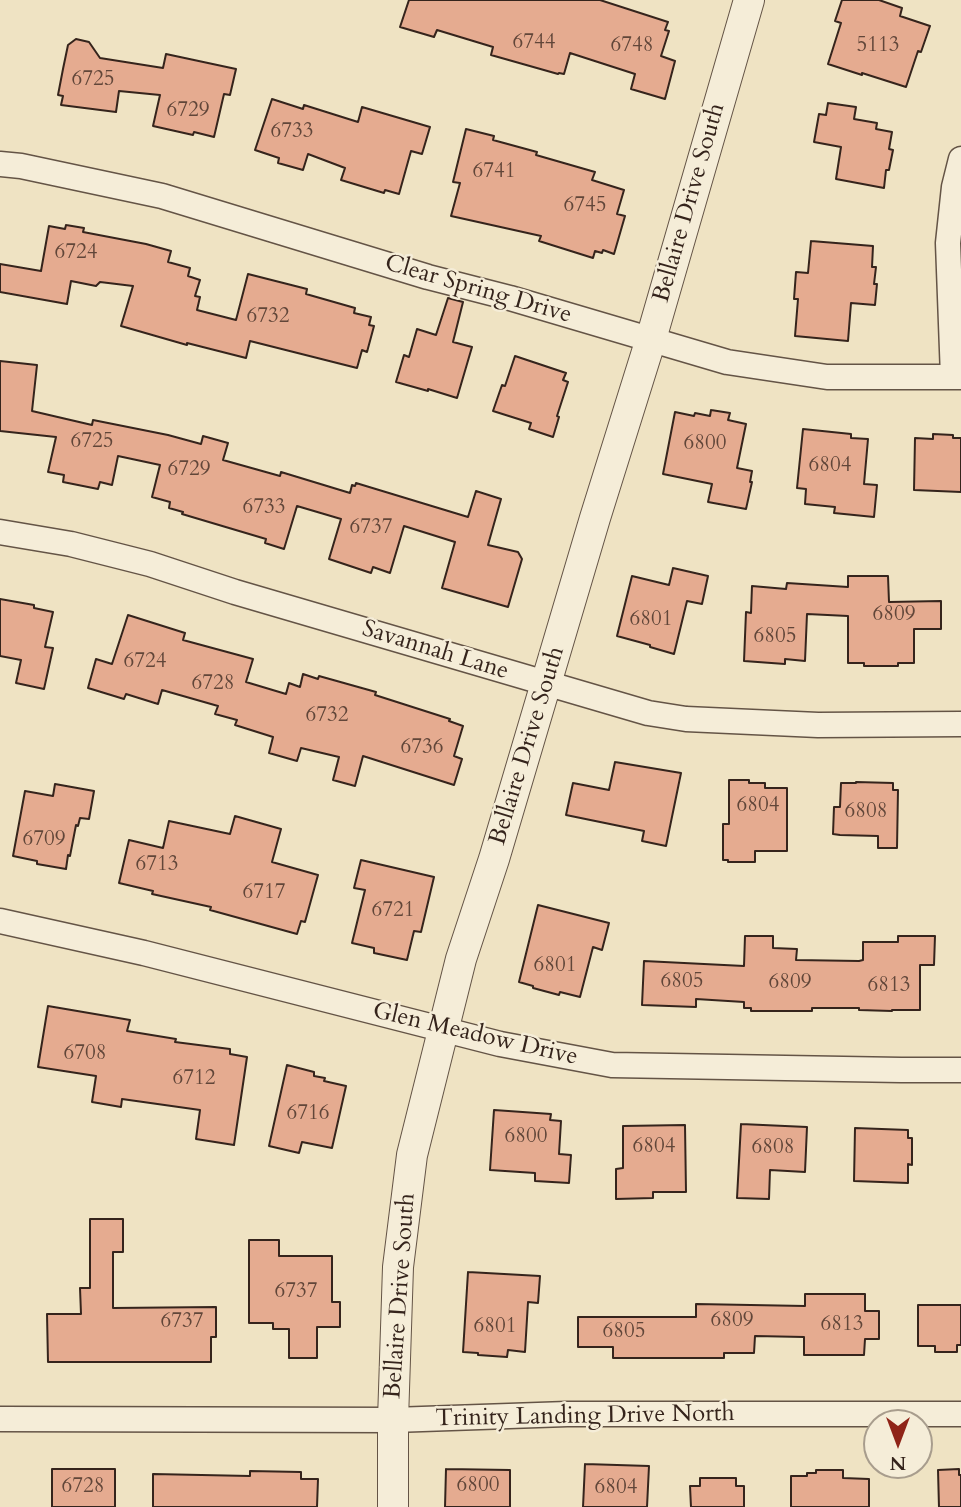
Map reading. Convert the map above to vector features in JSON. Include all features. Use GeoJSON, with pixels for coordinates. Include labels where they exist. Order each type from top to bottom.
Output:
{"type":"FeatureCollection","features":[{"type":"Feature","properties":{"kind":"street","name":"Bellaire Drive South"},"geometry":{"type":"LineString","coordinates":[[393,1507],[398,1267],[412,1155],[461,959],[494,859],[651,339],[749,0]]}},
{"type":"Feature","properties":{"kind":"street"},"geometry":{"type":"LineString","coordinates":[[957,377],[948,243],[954,187],[961,159]]}},
{"type":"Feature","properties":{"kind":"street","name":"Clear Spring Drive"},"geometry":{"type":"LineString","coordinates":[[0,164],[162,195],[428,277],[510,298],[727,362],[827,377],[957,377]]}},
{"type":"Feature","properties":{"kind":"street","name":"Savannah Lane"},"geometry":{"type":"LineString","coordinates":[[0,532],[71,544],[150,564],[235,592],[648,713],[686,719],[818,725],[961,724]]}},
{"type":"Feature","properties":{"kind":"street","name":"Glen Meadow Drive"},"geometry":{"type":"LineString","coordinates":[[0,921],[144,953],[500,1044],[612,1065],[961,1070]]}},
{"type":"Feature","properties":{"kind":"street","name":"Trinity Landing Drive North"},"geometry":{"type":"LineString","coordinates":[[0,1419],[393,1420],[566,1414],[961,1414]]}},
{"type":"Feature","properties":{"kind":"building"},"geometry":{"type":"Polygon","coordinates":[[[409,0],[600,0],[668,22],[665,30],[669,31],[661,56],[675,61],[665,99],[631,89],[635,74],[570,53],[564,74],[558,74],[491,55],[493,47],[437,30],[434,37],[400,27],[409,0]]]}},
{"type":"Feature","properties":{"kind":"building"},"geometry":{"type":"Polygon","coordinates":[[[842,0],[879,0],[902,8],[900,16],[930,26],[906,87],[828,64],[841,23],[835,21],[842,0]]]}},
{"type":"Feature","properties":{"kind":"building"},"geometry":{"type":"Polygon","coordinates":[[[76,39],[89,42],[100,58],[163,68],[166,54],[236,69],[230,95],[224,94],[214,137],[153,126],[160,95],[119,91],[116,112],[61,105],[63,96],[58,95],[68,45],[76,39]]]}},
{"type":"Feature","properties":{"kind":"building"},"geometry":{"type":"Polygon","coordinates":[[[272,99],[303,109],[304,105],[358,122],[362,107],[430,127],[422,154],[411,151],[399,194],[385,190],[384,193],[341,180],[345,168],[308,154],[303,170],[278,163],[279,158],[255,150],[272,99]]]}},
{"type":"Feature","properties":{"kind":"building"},"geometry":{"type":"Polygon","coordinates":[[[828,103],[856,107],[854,119],[877,123],[876,129],[892,132],[889,149],[893,150],[889,170],[886,170],[884,188],[836,179],[841,147],[814,142],[819,114],[826,115],[828,103]]]}},
{"type":"Feature","properties":{"kind":"building"},"geometry":{"type":"Polygon","coordinates":[[[466,129],[494,136],[493,140],[537,152],[536,155],[595,172],[592,180],[624,190],[617,214],[625,216],[614,254],[603,250],[602,253],[595,251],[593,258],[539,241],[541,236],[451,216],[460,183],[453,182],[466,129]]]}},
{"type":"Feature","properties":{"kind":"building"},"geometry":{"type":"Polygon","coordinates":[[[66,225],[84,228],[83,232],[171,251],[168,262],[190,268],[188,276],[200,280],[195,296],[200,297],[197,310],[236,320],[248,274],[307,289],[306,294],[355,308],[354,313],[371,317],[369,325],[374,326],[367,352],[362,350],[357,368],[250,341],[246,358],[187,345],[121,326],[133,286],[100,282],[96,286],[71,281],[67,304],[0,292],[0,264],[41,271],[49,226],[65,229],[66,225]]]}},
{"type":"Feature","properties":{"kind":"building"},"geometry":{"type":"Polygon","coordinates":[[[811,241],[873,246],[872,267],[876,267],[874,284],[877,284],[875,305],[851,303],[848,341],[795,336],[798,299],[794,299],[796,272],[808,273],[811,241]]]}},
{"type":"Feature","properties":{"kind":"building"},"geometry":{"type":"Polygon","coordinates":[[[448,298],[463,302],[453,342],[472,347],[457,398],[396,382],[404,355],[409,357],[417,329],[436,335],[448,298]]]}},
{"type":"Feature","properties":{"kind":"building"},"geometry":{"type":"Polygon","coordinates":[[[515,356],[566,373],[563,380],[568,382],[553,437],[529,429],[531,423],[493,411],[515,356]]]}},
{"type":"Feature","properties":{"kind":"building"},"geometry":{"type":"Polygon","coordinates":[[[0,361],[37,365],[32,411],[92,425],[93,420],[201,444],[203,436],[228,443],[223,460],[280,476],[281,472],[350,493],[352,485],[355,486],[356,483],[468,517],[476,491],[501,499],[488,545],[518,552],[522,559],[508,607],[442,588],[455,542],[404,526],[390,573],[373,567],[371,573],[329,559],[341,519],[297,506],[284,549],[265,543],[266,539],[182,514],[183,512],[169,508],[170,502],[152,497],[160,465],[118,456],[112,485],[100,482],[98,489],[63,482],[64,475],[48,472],[56,437],[0,431],[0,361]]]}},
{"type":"Feature","properties":{"kind":"building"},"geometry":{"type":"Polygon","coordinates":[[[711,410],[730,413],[728,420],[746,424],[737,468],[752,471],[746,509],[708,502],[712,484],[663,474],[675,412],[710,416],[711,410]]]}},
{"type":"Feature","properties":{"kind":"building"},"geometry":{"type":"Polygon","coordinates":[[[803,429],[851,434],[851,438],[868,439],[864,484],[877,485],[874,517],[834,513],[835,507],[805,504],[806,489],[797,488],[803,429]]]}},
{"type":"Feature","properties":{"kind":"building"},"geometry":{"type":"Polygon","coordinates":[[[933,434],[961,438],[961,492],[914,490],[915,438],[933,439],[933,434]]]}},
{"type":"Feature","properties":{"kind":"building"},"geometry":{"type":"Polygon","coordinates":[[[673,568],[708,576],[702,604],[687,601],[674,654],[617,636],[632,576],[669,585],[673,568]]]}},
{"type":"Feature","properties":{"kind":"building"},"geometry":{"type":"Polygon","coordinates":[[[848,576],[888,576],[889,602],[941,601],[941,629],[914,629],[914,663],[864,666],[864,663],[848,663],[848,616],[807,614],[805,661],[785,659],[785,664],[744,661],[746,612],[751,613],[752,586],[786,589],[787,583],[848,587],[848,576]]]}},
{"type":"Feature","properties":{"kind":"building"},"geometry":{"type":"Polygon","coordinates":[[[0,599],[34,605],[34,608],[53,612],[45,647],[53,648],[44,689],[16,683],[21,660],[0,656],[0,599]]]}},
{"type":"Feature","properties":{"kind":"building"},"geometry":{"type":"Polygon","coordinates":[[[128,615],[185,633],[183,640],[253,659],[246,682],[286,694],[289,683],[300,687],[303,674],[318,679],[319,676],[376,692],[375,695],[450,719],[449,721],[463,726],[454,756],[462,759],[454,785],[363,756],[355,786],[333,780],[339,757],[301,748],[297,761],[269,753],[273,737],[235,725],[237,720],[215,714],[218,706],[162,690],[158,704],[126,694],[124,699],[88,688],[96,659],[112,664],[128,615]]]}},
{"type":"Feature","properties":{"kind":"building"},"geometry":{"type":"Polygon","coordinates":[[[615,762],[681,773],[666,846],[642,841],[644,831],[566,815],[573,783],[609,790],[615,762]]]}},
{"type":"Feature","properties":{"kind":"building"},"geometry":{"type":"Polygon","coordinates":[[[729,780],[765,783],[765,788],[787,788],[787,851],[755,851],[755,862],[723,860],[723,824],[729,824],[729,780]]]}},
{"type":"Feature","properties":{"kind":"building"},"geometry":{"type":"Polygon","coordinates":[[[841,783],[893,783],[893,790],[898,790],[897,848],[878,848],[878,836],[833,834],[834,807],[840,807],[841,783]]]}},
{"type":"Feature","properties":{"kind":"building"},"geometry":{"type":"Polygon","coordinates":[[[55,784],[94,791],[89,819],[80,818],[78,826],[76,825],[66,869],[13,856],[25,791],[53,796],[55,784]]]}},
{"type":"Feature","properties":{"kind":"building"},"geometry":{"type":"Polygon","coordinates":[[[235,816],[281,829],[272,862],[318,875],[305,922],[301,921],[297,934],[210,910],[211,907],[152,894],[153,891],[119,883],[129,840],[163,848],[169,821],[230,834],[235,816]]]}},
{"type":"Feature","properties":{"kind":"building"},"geometry":{"type":"Polygon","coordinates":[[[361,860],[434,877],[421,932],[414,931],[407,960],[374,953],[374,948],[352,943],[365,890],[354,888],[361,860]]]}},
{"type":"Feature","properties":{"kind":"building"},"geometry":{"type":"Polygon","coordinates":[[[538,905],[609,923],[602,950],[593,947],[580,997],[560,992],[559,995],[519,982],[538,905]]]}},
{"type":"Feature","properties":{"kind":"building"},"geometry":{"type":"Polygon","coordinates":[[[745,936],[773,936],[773,948],[797,949],[796,960],[859,961],[863,960],[863,942],[898,942],[898,936],[935,936],[934,965],[920,965],[920,1010],[812,1008],[812,1011],[751,1011],[751,1008],[744,1008],[744,1002],[696,999],[696,1007],[642,1005],[644,961],[744,966],[745,936]]]}},
{"type":"Feature","properties":{"kind":"building"},"geometry":{"type":"Polygon","coordinates":[[[48,1006],[130,1020],[127,1031],[176,1039],[175,1042],[230,1049],[230,1054],[247,1057],[234,1145],[196,1139],[200,1110],[122,1099],[121,1107],[92,1102],[96,1076],[38,1067],[48,1006]]]}},
{"type":"Feature","properties":{"kind":"building"},"geometry":{"type":"Polygon","coordinates":[[[287,1065],[314,1072],[314,1076],[325,1078],[324,1081],[346,1086],[332,1148],[302,1142],[299,1153],[269,1146],[287,1065]]]}},
{"type":"Feature","properties":{"kind":"building"},"geometry":{"type":"Polygon","coordinates":[[[494,1110],[551,1114],[550,1120],[561,1121],[559,1154],[571,1155],[569,1183],[535,1181],[535,1173],[490,1170],[494,1110]]]}},
{"type":"Feature","properties":{"kind":"building"},"geometry":{"type":"Polygon","coordinates":[[[741,1124],[807,1127],[805,1172],[770,1170],[769,1199],[737,1198],[741,1124]]]}},
{"type":"Feature","properties":{"kind":"building"},"geometry":{"type":"Polygon","coordinates":[[[685,1125],[686,1192],[653,1192],[653,1198],[616,1199],[616,1169],[623,1168],[623,1126],[685,1125]]]}},
{"type":"Feature","properties":{"kind":"building"},"geometry":{"type":"Polygon","coordinates":[[[855,1128],[908,1130],[908,1138],[912,1138],[912,1165],[908,1164],[908,1183],[854,1181],[855,1128]]]}},
{"type":"Feature","properties":{"kind":"building"},"geometry":{"type":"Polygon","coordinates":[[[90,1219],[123,1219],[123,1252],[113,1252],[113,1308],[216,1307],[216,1337],[211,1337],[211,1362],[48,1362],[47,1314],[81,1314],[80,1288],[90,1288],[90,1219]]]}},
{"type":"Feature","properties":{"kind":"building"},"geometry":{"type":"Polygon","coordinates":[[[249,1240],[279,1240],[279,1256],[332,1256],[332,1302],[340,1302],[340,1327],[317,1327],[317,1358],[289,1358],[289,1329],[273,1329],[273,1323],[249,1323],[249,1240]]]}},
{"type":"Feature","properties":{"kind":"building"},"geometry":{"type":"Polygon","coordinates":[[[468,1272],[540,1276],[538,1303],[528,1302],[525,1352],[508,1350],[507,1357],[463,1352],[468,1272]]]}},
{"type":"Feature","properties":{"kind":"building"},"geometry":{"type":"Polygon","coordinates":[[[805,1294],[865,1294],[865,1311],[879,1311],[879,1339],[865,1339],[864,1355],[804,1355],[804,1337],[755,1336],[754,1353],[724,1353],[724,1358],[613,1358],[613,1347],[578,1347],[578,1317],[696,1317],[696,1304],[805,1306],[805,1294]]]}},
{"type":"Feature","properties":{"kind":"building"},"geometry":{"type":"Polygon","coordinates":[[[918,1305],[961,1305],[961,1345],[957,1345],[957,1352],[935,1352],[935,1346],[918,1346],[918,1305]]]}},
{"type":"Feature","properties":{"kind":"building"},"geometry":{"type":"Polygon","coordinates":[[[585,1464],[649,1466],[647,1507],[583,1507],[585,1464]]]}},
{"type":"Feature","properties":{"kind":"building"},"geometry":{"type":"Polygon","coordinates":[[[52,1469],[115,1469],[115,1507],[52,1507],[52,1469]]]}},
{"type":"Feature","properties":{"kind":"building"},"geometry":{"type":"Polygon","coordinates":[[[446,1469],[510,1470],[510,1507],[445,1507],[446,1469]]]}},
{"type":"Feature","properties":{"kind":"building"},"geometry":{"type":"Polygon","coordinates":[[[959,1469],[961,1507],[939,1507],[938,1470],[959,1469]]]}},
{"type":"Feature","properties":{"kind":"building"},"geometry":{"type":"Polygon","coordinates":[[[816,1470],[843,1470],[843,1478],[869,1479],[869,1507],[791,1507],[791,1476],[816,1473],[816,1470]]]}},
{"type":"Feature","properties":{"kind":"building"},"geometry":{"type":"Polygon","coordinates":[[[250,1471],[301,1472],[301,1479],[318,1479],[317,1507],[153,1507],[153,1474],[250,1476],[250,1471]]]}},
{"type":"Feature","properties":{"kind":"building"},"geometry":{"type":"Polygon","coordinates":[[[700,1478],[736,1478],[736,1486],[744,1486],[744,1507],[691,1507],[690,1486],[700,1486],[700,1478]]]}}]}
